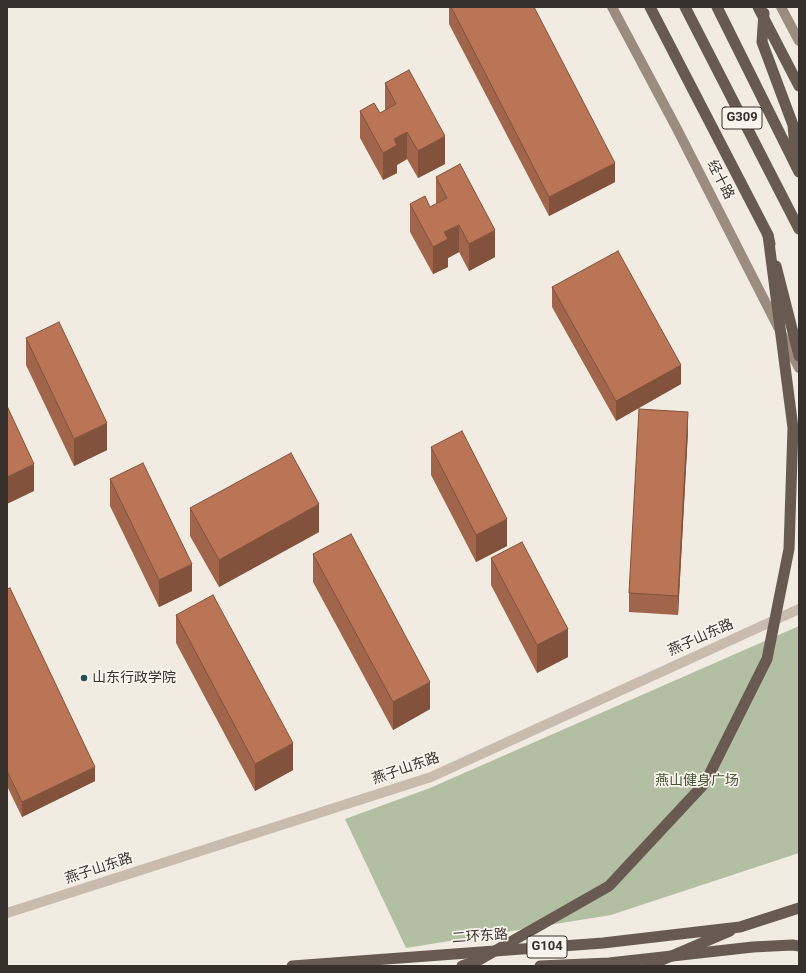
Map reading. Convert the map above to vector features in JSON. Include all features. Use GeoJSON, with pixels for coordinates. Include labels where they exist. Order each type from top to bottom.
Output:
{"type":"FeatureCollection","features":[{"type":"Feature","properties":{"kind":"highway"},"geometry":{"type":"LineString","coordinates":[[650,7],[768,235],[799,356]]}},
{"type":"Feature","properties":{"kind":"highway","name":"G309"},"geometry":{"type":"LineString","coordinates":[[685,7],[799,229]]}},
{"type":"Feature","properties":{"kind":"highway","name":"G309"},"geometry":{"type":"LineString","coordinates":[[717,7],[798,170]]}},
{"type":"Feature","properties":{"kind":"highway"},"geometry":{"type":"LineString","coordinates":[[758,7],[799,86]]}},
{"type":"Feature","properties":{"kind":"highway"},"geometry":{"type":"LineString","coordinates":[[764,7],[762,42],[793,125],[798,170]]}},
{"type":"Feature","properties":{"kind":"highway"},"geometry":{"type":"LineString","coordinates":[[462,966],[479,960],[609,886],[706,783],[767,660],[789,549],[793,428],[768,235]]}},
{"type":"Feature","properties":{"kind":"highway","name":"二环东路"},"geometry":{"type":"LineString","coordinates":[[648,966],[740,927],[799,908]]}},
{"type":"Feature","properties":{"kind":"highway","name":"二环东路"},"geometry":{"type":"LineString","coordinates":[[292,966],[603,943],[740,927]]}},
{"type":"Feature","properties":{"kind":"highway"},"geometry":{"type":"LineString","coordinates":[[540,966],[609,963],[753,947],[799,946]]}},
{"type":"Feature","properties":{"kind":"main road","name":"经十路"},"geometry":{"type":"LineString","coordinates":[[612,7],[676,127],[799,368]]}},
{"type":"Feature","properties":{"kind":"main road"},"geometry":{"type":"LineString","coordinates":[[781,7],[799,41]]}},
{"type":"Feature","properties":{"kind":"street","name":"燕子山东路"},"geometry":{"type":"LineString","coordinates":[[7,913],[431,777],[799,609]]}},
{"type":"Feature","properties":{"kind":"green space","name":"燕山健身广场"},"geometry":{"type":"Polygon","coordinates":[[[799,626],[799,853],[611,915],[406,948],[345,819],[430,788],[799,626]]]}},
{"type":"Feature","properties":{"kind":"building"},"geometry":{"type":"Polygon","coordinates":[[[451,7],[534,7],[615,163],[549,197],[451,7]]]}},
{"type":"Feature","properties":{"kind":"building"},"geometry":{"type":"Polygon","coordinates":[[[409,70],[445,136],[418,151],[407,132],[394,139],[397,145],[383,153],[360,111],[374,103],[380,113],[396,104],[385,83],[409,70]]]}},
{"type":"Feature","properties":{"kind":"building"},"geometry":{"type":"Polygon","coordinates":[[[460,164],[495,230],[469,244],[459,225],[444,232],[448,239],[433,247],[410,204],[425,196],[430,207],[447,198],[436,177],[460,164]]]}},
{"type":"Feature","properties":{"kind":"building"},"geometry":{"type":"Polygon","coordinates":[[[618,251],[681,365],[616,401],[552,287],[618,251]]]}},
{"type":"Feature","properties":{"kind":"building"},"geometry":{"type":"Polygon","coordinates":[[[59,322],[107,423],[74,439],[26,338],[59,322]]]}},
{"type":"Feature","properties":{"kind":"building"},"geometry":{"type":"Polygon","coordinates":[[[7,406],[34,464],[7,477],[7,406]]]}},
{"type":"Feature","properties":{"kind":"building"},"geometry":{"type":"Polygon","coordinates":[[[639,409],[688,412],[678,596],[629,593],[639,409]]]}},
{"type":"Feature","properties":{"kind":"building"},"geometry":{"type":"Polygon","coordinates":[[[462,431],[507,519],[476,535],[431,447],[462,431]]]}},
{"type":"Feature","properties":{"kind":"building"},"geometry":{"type":"Polygon","coordinates":[[[291,453],[319,504],[219,560],[190,508],[291,453]]]}},
{"type":"Feature","properties":{"kind":"building"},"geometry":{"type":"Polygon","coordinates":[[[143,463],[192,564],[159,580],[110,479],[143,463]]]}},
{"type":"Feature","properties":{"kind":"building"},"geometry":{"type":"Polygon","coordinates":[[[351,534],[430,682],[393,702],[313,554],[351,534]]]}},
{"type":"Feature","properties":{"kind":"building"},"geometry":{"type":"Polygon","coordinates":[[[522,542],[568,629],[537,645],[491,558],[522,542]]]}},
{"type":"Feature","properties":{"kind":"building"},"geometry":{"type":"Polygon","coordinates":[[[10,588],[95,767],[22,802],[7,771],[7,589],[10,588]]]}},
{"type":"Feature","properties":{"kind":"building"},"geometry":{"type":"Polygon","coordinates":[[[213,595],[293,743],[255,764],[176,615],[213,595]]]}},
{"type":"Feature","properties":{"kind":"place","name":"山东行政学院"},"geometry":{"type":"Point","coordinates":[84,678]}}]}
